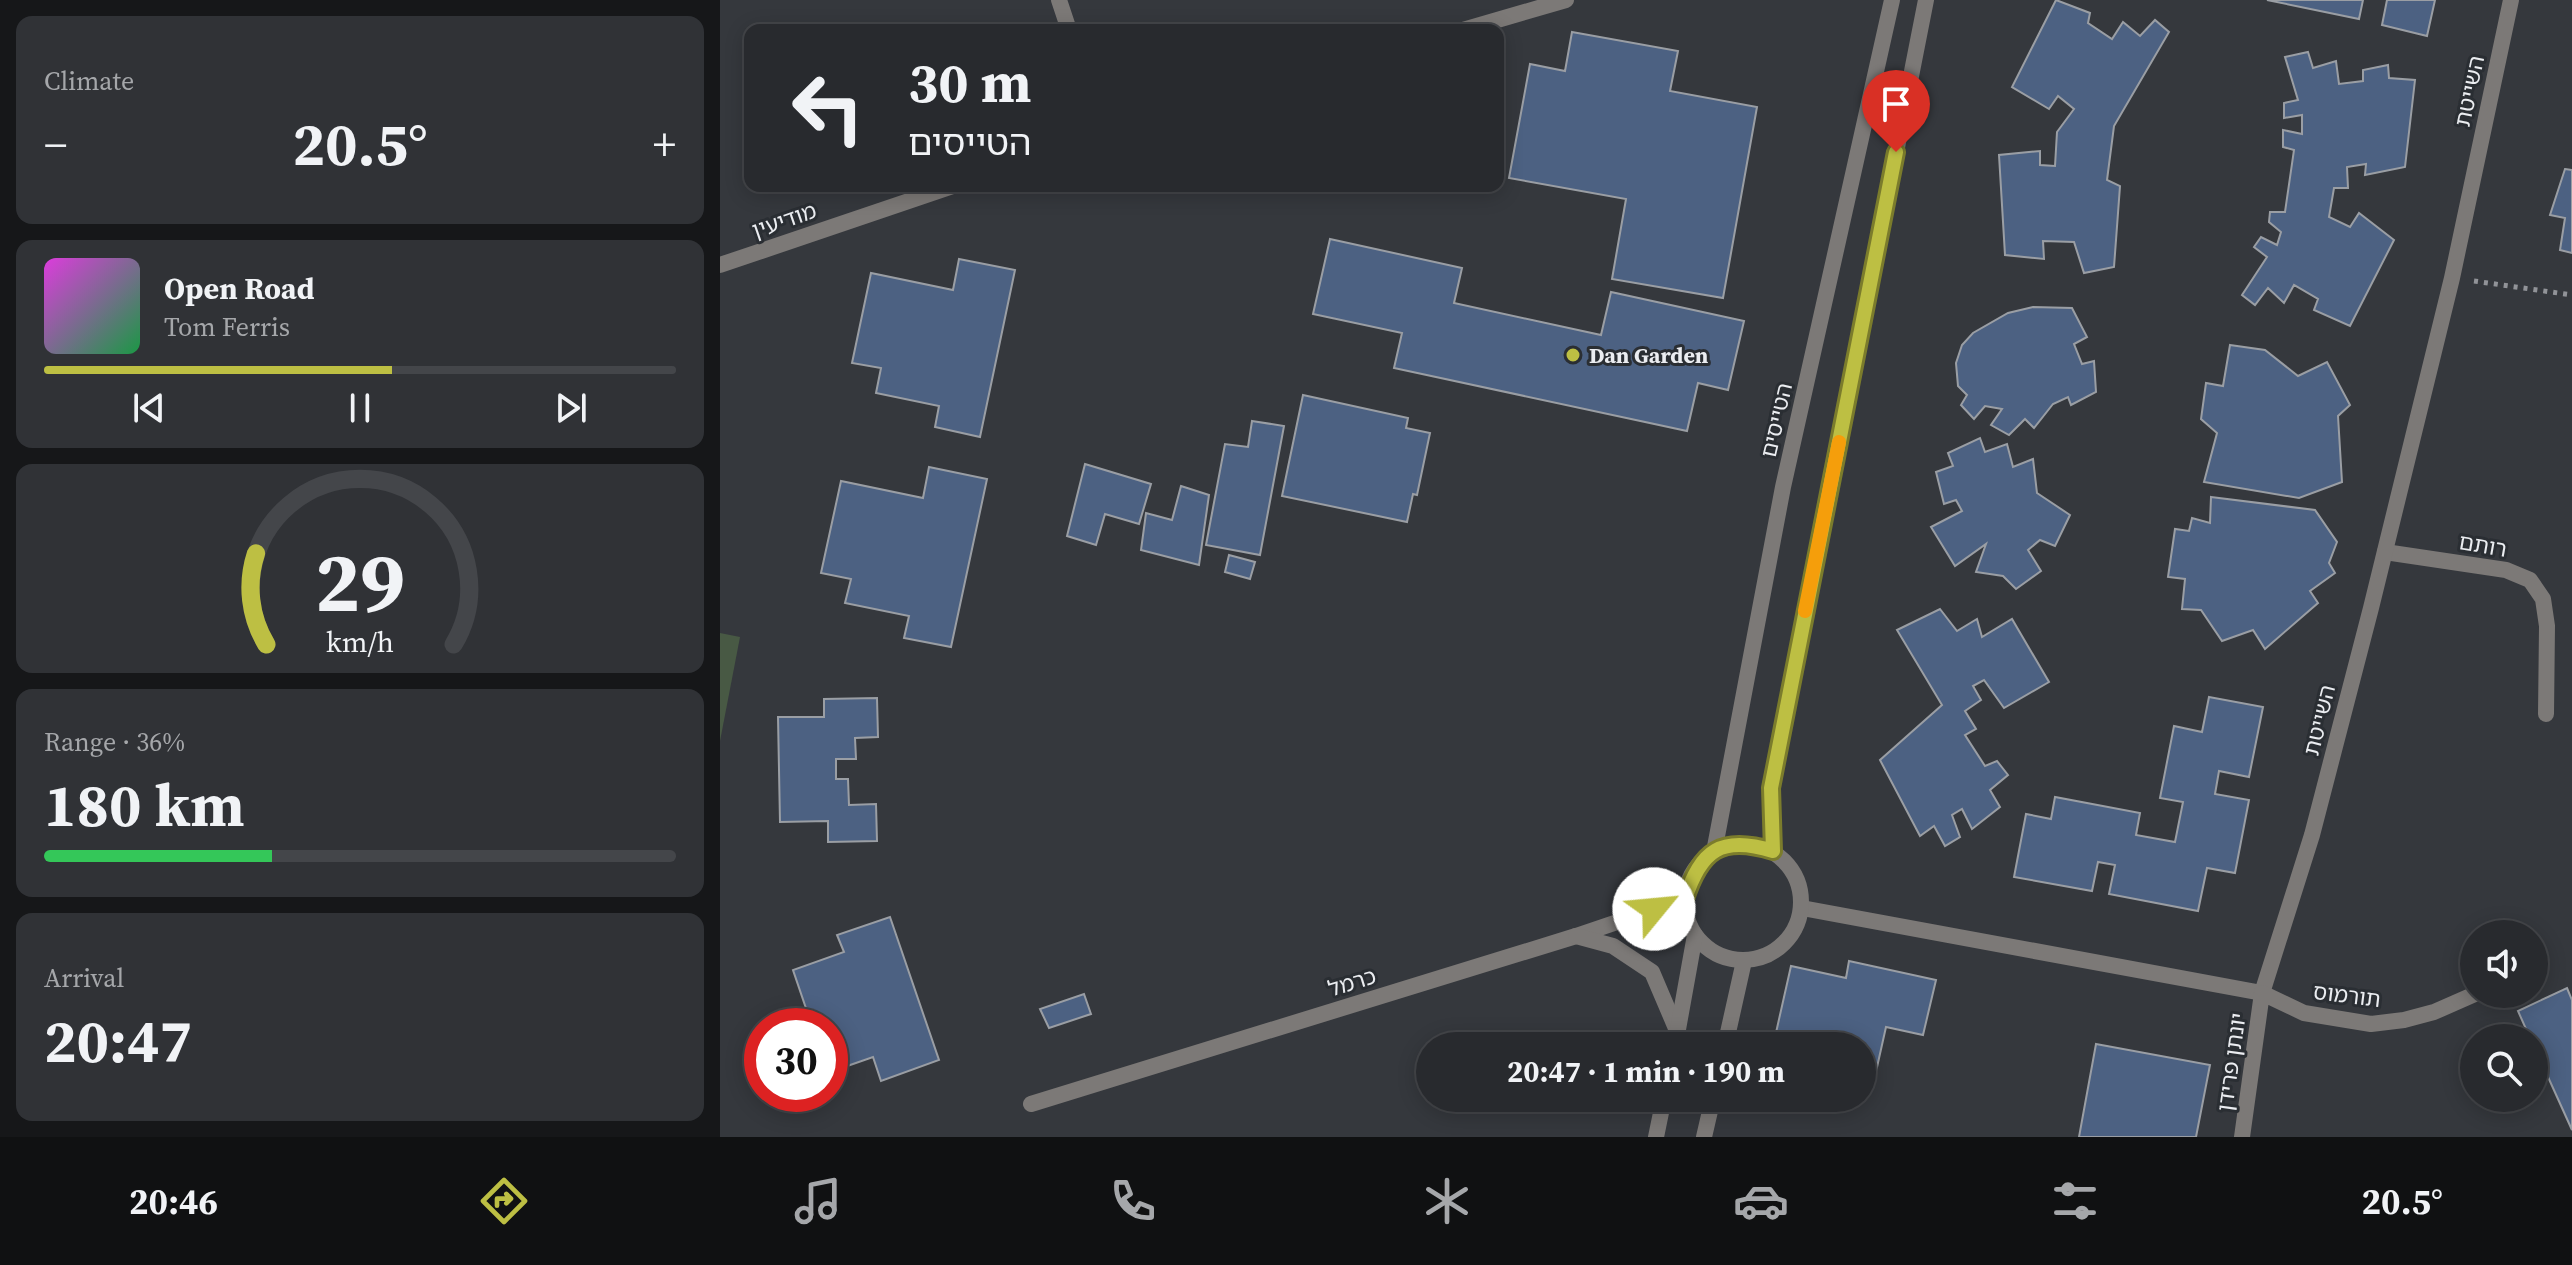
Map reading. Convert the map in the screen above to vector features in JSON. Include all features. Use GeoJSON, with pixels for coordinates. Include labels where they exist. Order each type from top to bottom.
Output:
{"type":"FeatureCollection","features":[{"type":"Feature","properties":{"kind":"street"},"geometry":{"type":"LineString","coordinates":[[1059,0],[1067,24]]}},
{"type":"Feature","properties":{"kind":"street"},"geometry":{"type":"LineString","coordinates":[[1484,24],[1566,0]]}},
{"type":"Feature","properties":{"kind":"street","name":"הטייסים"},"geometry":{"type":"LineString","coordinates":[[1714,852],[1783,487],[1892,0]]}},
{"type":"Feature","properties":{"kind":"street"},"geometry":{"type":"LineString","coordinates":[[1773,851],[1771,788],[1926,0]]}},
{"type":"Feature","properties":{"kind":"street","name":"השייטת"},"geometry":{"type":"LineString","coordinates":[[2262,993],[2312,835],[2385,552],[2452,278],[2511,0]]}},
{"type":"Feature","properties":{"kind":"street","name":"מודיעין"},"geometry":{"type":"LineString","coordinates":[[720,265],[935,192]]}},
{"type":"Feature","properties":{"kind":"street","name":"רותם"},"geometry":{"type":"LineString","coordinates":[[2385,552],[2506,570],[2530,580],[2543,599],[2547,626],[2546,714]]}},
{"type":"Feature","properties":{"kind":"street"},"geometry":{"type":"LineString","coordinates":[[1740,844],[1773,851],[1784,862],[1798,886],[1802,908],[1798,925],[1787,940],[1770,952],[1744,961],[1721,956],[1708,949],[1689,923],[1685,899],[1694,871],[1703,859],[1727,846],[1740,844]]}},
{"type":"Feature","properties":{"kind":"street","name":"כרמל"},"geometry":{"type":"LineString","coordinates":[[1031,1104],[1576,936],[1685,899]]}},
{"type":"Feature","properties":{"kind":"street"},"geometry":{"type":"LineString","coordinates":[[1802,908],[2262,993]]}},
{"type":"Feature","properties":{"kind":"street"},"geometry":{"type":"LineString","coordinates":[[1677,1032],[1695,935]]}},
{"type":"Feature","properties":{"kind":"street"},"geometry":{"type":"LineString","coordinates":[[1576,936],[1613,946],[1652,972],[1673,1032]]}},
{"type":"Feature","properties":{"kind":"street"},"geometry":{"type":"LineString","coordinates":[[1728,1032],[1744,961]]}},
{"type":"Feature","properties":{"kind":"street","name":"תורמוס"},"geometry":{"type":"LineString","coordinates":[[2262,993],[2304,1013],[2371,1024],[2404,1020],[2460,1001]]}},
{"type":"Feature","properties":{"kind":"street","name":"יונתן פרידן"},"geometry":{"type":"LineString","coordinates":[[2242,1137],[2262,993]]}},
{"type":"Feature","properties":{"kind":"street"},"geometry":{"type":"LineString","coordinates":[[1656,1137],[1661,1112]]}},
{"type":"Feature","properties":{"kind":"street"},"geometry":{"type":"LineString","coordinates":[[1704,1137],[1710,1112]]}},
{"type":"Feature","properties":{"kind":"path"},"geometry":{"type":"LineString","coordinates":[[2452,278],[2572,295]]}},
{"type":"Feature","properties":{"kind":"green space"},"geometry":{"type":"Polygon","coordinates":[[[720,633],[740,637],[720,741],[720,633]]]}},
{"type":"Feature","properties":{"kind":"building"},"geometry":{"type":"Polygon","coordinates":[[[2056,0],[2090,13],[2088,23],[2112,39],[2123,22],[2140,36],[2155,20],[2169,32],[2114,126],[2107,180],[2120,186],[2114,267],[2084,273],[2074,242],[2043,241],[2044,259],[2005,255],[1999,155],[2040,151],[2040,165],[2055,166],[2057,132],[2074,109],[2058,96],[2049,109],[2012,87],[2056,0]]]}},
{"type":"Feature","properties":{"kind":"building"},"geometry":{"type":"Polygon","coordinates":[[[2267,0],[2363,0],[2359,19],[2267,0]]]}},
{"type":"Feature","properties":{"kind":"building"},"geometry":{"type":"Polygon","coordinates":[[[2387,0],[2435,0],[2427,36],[2382,25],[2387,0]]]}},
{"type":"Feature","properties":{"kind":"building"},"geometry":{"type":"Polygon","coordinates":[[[1572,32],[1678,51],[1670,91],[1757,107],[1723,298],[1612,279],[1626,199],[1509,178],[1530,64],[1565,71],[1572,32]]]}},
{"type":"Feature","properties":{"kind":"building"},"geometry":{"type":"Polygon","coordinates":[[[2308,52],[2313,68],[2336,61],[2339,84],[2363,81],[2363,70],[2388,65],[2389,78],[2415,80],[2405,167],[2365,175],[2366,164],[2347,167],[2348,188],[2334,188],[2329,217],[2350,227],[2359,213],[2394,240],[2350,326],[2314,310],[2318,299],[2294,285],[2284,303],[2268,288],[2255,305],[2242,295],[2267,257],[2254,247],[2261,237],[2277,245],[2281,232],[2269,222],[2270,212],[2285,212],[2294,150],[2283,147],[2283,130],[2302,134],[2302,115],[2284,118],[2284,103],[2298,100],[2285,57],[2308,52]]]}},
{"type":"Feature","properties":{"kind":"building"},"geometry":{"type":"Polygon","coordinates":[[[2565,169],[2572,170],[2572,253],[2560,250],[2565,218],[2550,215],[2565,169]]]}},
{"type":"Feature","properties":{"kind":"building"},"geometry":{"type":"Polygon","coordinates":[[[1330,239],[1462,268],[1454,303],[1601,335],[1611,292],[1744,321],[1728,390],[1698,383],[1687,431],[1394,368],[1402,333],[1313,314],[1330,239]]]}},
{"type":"Feature","properties":{"kind":"building"},"geometry":{"type":"Polygon","coordinates":[[[959,259],[1015,270],[980,437],[935,427],[939,406],[876,393],[881,368],[852,363],[871,273],[953,290],[959,259]]]}},
{"type":"Feature","properties":{"kind":"building"},"geometry":{"type":"Polygon","coordinates":[[[2033,307],[2072,308],[2087,337],[2074,344],[2082,364],[2094,361],[2096,392],[2071,405],[2068,397],[2053,404],[2034,428],[2025,419],[2009,435],[1991,425],[2002,409],[1985,406],[1974,419],[1961,405],[1967,395],[1958,386],[1956,363],[1962,345],[1973,333],[2008,313],[2033,307]]]}},
{"type":"Feature","properties":{"kind":"building"},"geometry":{"type":"Polygon","coordinates":[[[2230,345],[2265,350],[2298,376],[2327,362],[2350,405],[2338,416],[2342,482],[2299,498],[2204,482],[2217,433],[2201,419],[2206,383],[2223,386],[2230,345]]]}},
{"type":"Feature","properties":{"kind":"building"},"geometry":{"type":"Polygon","coordinates":[[[1303,395],[1408,418],[1406,428],[1430,433],[1417,495],[1413,494],[1407,522],[1282,496],[1303,395]]]}},
{"type":"Feature","properties":{"kind":"building"},"geometry":{"type":"Polygon","coordinates":[[[1252,421],[1284,426],[1260,555],[1206,545],[1225,444],[1248,447],[1252,421]]]}},
{"type":"Feature","properties":{"kind":"building"},"geometry":{"type":"Polygon","coordinates":[[[1980,438],[1985,452],[2007,444],[2013,467],[2033,459],[2037,493],[2070,515],[2055,546],[2040,540],[2028,550],[2041,571],[2016,589],[2003,576],[1976,572],[1986,544],[1955,566],[1931,527],[1962,511],[1956,500],[1944,504],[1936,472],[1953,466],[1948,453],[1980,438]]]}},
{"type":"Feature","properties":{"kind":"building"},"geometry":{"type":"Polygon","coordinates":[[[1085,464],[1151,484],[1139,524],[1105,514],[1096,545],[1067,536],[1085,464]]]}},
{"type":"Feature","properties":{"kind":"building"},"geometry":{"type":"Polygon","coordinates":[[[929,467],[987,479],[951,647],[904,638],[909,616],[845,603],[851,579],[821,573],[841,481],[923,498],[929,467]]]}},
{"type":"Feature","properties":{"kind":"building"},"geometry":{"type":"Polygon","coordinates":[[[1181,486],[1209,495],[1199,565],[1141,550],[1146,513],[1172,520],[1181,486]]]}},
{"type":"Feature","properties":{"kind":"building"},"geometry":{"type":"Polygon","coordinates":[[[2211,497],[2315,510],[2337,542],[2329,563],[2335,573],[2310,591],[2318,603],[2265,649],[2253,630],[2222,641],[2201,610],[2182,609],[2185,579],[2168,577],[2175,529],[2189,531],[2192,518],[2210,523],[2211,497]]]}},
{"type":"Feature","properties":{"kind":"building"},"geometry":{"type":"Polygon","coordinates":[[[1229,555],[1255,562],[1250,579],[1225,572],[1229,555]]]}},
{"type":"Feature","properties":{"kind":"building"},"geometry":{"type":"Polygon","coordinates":[[[1940,609],[1957,631],[1977,619],[1982,637],[2012,619],[2049,682],[2004,708],[1984,680],[1973,686],[1981,700],[1965,711],[1976,729],[1965,735],[1985,766],[1997,761],[2008,775],[1990,790],[2000,807],[1972,829],[1962,809],[1952,815],[1960,837],[1945,846],[1934,826],[1920,836],[1880,760],[1942,705],[1897,630],[1940,609]]]}},
{"type":"Feature","properties":{"kind":"building"},"geometry":{"type":"Polygon","coordinates":[[[2209,697],[2263,707],[2249,777],[2219,771],[2215,794],[2249,800],[2235,873],[2207,868],[2198,911],[2109,894],[2115,865],[2098,862],[2092,891],[2014,877],[2026,814],[2051,819],[2055,797],[2140,813],[2136,835],[2175,842],[2183,802],[2160,798],[2174,726],[2202,732],[2209,697]]]}},
{"type":"Feature","properties":{"kind":"building"},"geometry":{"type":"Polygon","coordinates":[[[877,698],[878,737],[855,738],[856,759],[836,759],[836,779],[848,779],[849,805],[876,804],[877,841],[828,842],[828,821],[780,822],[778,717],[824,717],[824,699],[877,698]]]}},
{"type":"Feature","properties":{"kind":"building"},"geometry":{"type":"Polygon","coordinates":[[[890,917],[939,1060],[881,1081],[873,1057],[848,1066],[848,1008],[806,1008],[793,970],[844,952],[837,935],[890,917]]]}},
{"type":"Feature","properties":{"kind":"building"},"geometry":{"type":"Polygon","coordinates":[[[1849,961],[1936,980],[1923,1035],[1886,1027],[1876,1072],[1876,1032],[1776,1032],[1791,966],[1846,978],[1849,961]]]}},
{"type":"Feature","properties":{"kind":"building"},"geometry":{"type":"Polygon","coordinates":[[[2567,988],[2572,1000],[2572,1130],[2548,1077],[2548,1024],[2524,1024],[2518,1011],[2548,1008],[2548,997],[2567,988]]]}},
{"type":"Feature","properties":{"kind":"building"},"geometry":{"type":"Polygon","coordinates":[[[1084,994],[1091,1014],[1049,1028],[1040,1009],[1084,994]]]}},
{"type":"Feature","properties":{"kind":"building"},"geometry":{"type":"Polygon","coordinates":[[[2096,1044],[2210,1065],[2196,1137],[2079,1137],[2096,1044]]]}},
{"type":"Feature","properties":{"kind":"slow traffic"},"geometry":{"type":"LineString","coordinates":[[1805,611],[1839,442]]}},
{"type":"Feature","properties":{"kind":"place","name":"Dan Garden"},"geometry":{"type":"Point","coordinates":[1573,355]}},
{"type":"Feature","properties":{"kind":"route"},"geometry":{"type":"LineString","coordinates":[[1654,909],[1685,899],[1694,871],[1703,859],[1714,852],[1740,844],[1773,851],[1771,788],[1896,152]]}}]}
